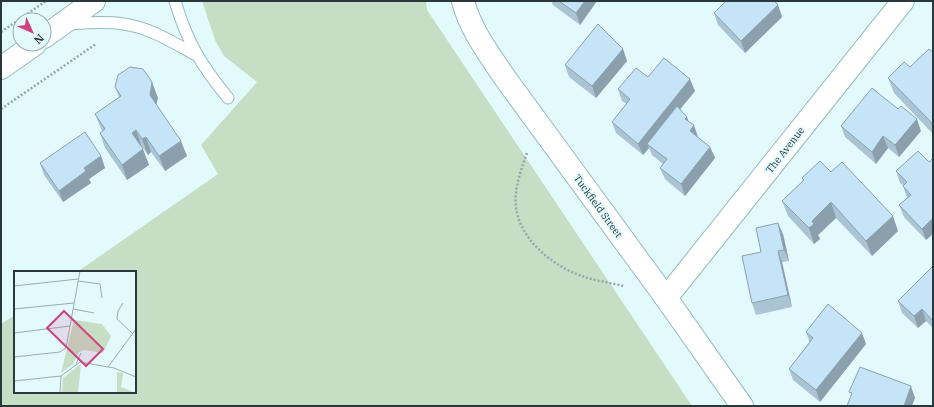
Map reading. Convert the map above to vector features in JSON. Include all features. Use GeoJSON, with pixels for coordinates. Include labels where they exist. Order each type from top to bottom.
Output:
{"type":"FeatureCollection","features":[{"type":"Feature","properties":{"kind":"main road"},"geometry":{"type":"LineString","coordinates":[[52,31],[94,1]]}},
{"type":"Feature","properties":{"kind":"main road","name":"Tuckfield Street"},"geometry":{"type":"LineString","coordinates":[[463,1],[466,13],[483,44],[543,130],[666,298],[742,406]]}},
{"type":"Feature","properties":{"kind":"main road","name":"The Avenue"},"geometry":{"type":"LineString","coordinates":[[666,298],[903,1]]}},
{"type":"Feature","properties":{"kind":"main road"},"geometry":{"type":"LineString","coordinates":[[1,68],[23,52]]}},
{"type":"Feature","properties":{"kind":"lane"},"geometry":{"type":"LineString","coordinates":[[175,1],[184,30],[196,55],[206,71],[228,98]]}},
{"type":"Feature","properties":{"kind":"lane"},"geometry":{"type":"LineString","coordinates":[[61,25],[90,22],[124,24],[158,35],[196,55]]}},
{"type":"Feature","properties":{"kind":"path"},"geometry":{"type":"LineString","coordinates":[[1,32],[46,1]]}},
{"type":"Feature","properties":{"kind":"path"},"geometry":{"type":"LineString","coordinates":[[1,109],[124,24]]}},
{"type":"Feature","properties":{"kind":"path"},"geometry":{"type":"LineString","coordinates":[[543,130],[531,143],[518,176],[516,206],[523,231],[551,261],[584,277],[628,286]]}},
{"type":"Feature","properties":{"kind":"green space"},"geometry":{"type":"Polygon","coordinates":[[[202,1],[426,1],[427,10],[692,406],[1,406],[1,324],[14,316],[14,393],[136,393],[136,271],[78,271],[218,174],[201,145],[257,82],[224,56],[215,40],[202,1]]]}},
{"type":"Feature","properties":{"kind":"building"},"geometry":{"type":"Polygon","coordinates":[[[559,1],[585,1],[576,13],[559,1]]]}},
{"type":"Feature","properties":{"kind":"building"},"geometry":{"type":"Polygon","coordinates":[[[726,1],[774,1],[778,5],[741,41],[714,13],[726,1]]]}},
{"type":"Feature","properties":{"kind":"building"},"geometry":{"type":"Polygon","coordinates":[[[598,24],[623,49],[592,86],[565,65],[598,24]]]}},
{"type":"Feature","properties":{"kind":"building"},"geometry":{"type":"Polygon","coordinates":[[[929,49],[933,52],[933,124],[888,78],[904,62],[910,67],[929,49]]]}},
{"type":"Feature","properties":{"kind":"building"},"geometry":{"type":"Polygon","coordinates":[[[664,58],[690,79],[638,144],[612,122],[630,99],[618,89],[636,68],[648,77],[664,58]]]}},
{"type":"Feature","properties":{"kind":"building"},"geometry":{"type":"Polygon","coordinates":[[[130,67],[143,69],[152,82],[150,95],[181,141],[159,156],[146,137],[142,139],[136,130],[132,133],[143,149],[122,165],[100,133],[105,129],[95,114],[121,96],[115,87],[118,75],[130,67]]]}},
{"type":"Feature","properties":{"kind":"building"},"geometry":{"type":"Polygon","coordinates":[[[872,88],[898,109],[901,106],[917,119],[895,145],[883,136],[872,152],[841,126],[872,88]]]}},
{"type":"Feature","properties":{"kind":"building"},"geometry":{"type":"Polygon","coordinates":[[[677,106],[687,117],[685,119],[694,125],[690,131],[710,147],[681,184],[660,168],[667,159],[647,144],[677,106]]]}},
{"type":"Feature","properties":{"kind":"building"},"geometry":{"type":"Polygon","coordinates":[[[85,132],[101,156],[84,168],[86,171],[59,191],[40,163],[85,132]]]}},
{"type":"Feature","properties":{"kind":"building"},"geometry":{"type":"Polygon","coordinates":[[[918,151],[929,162],[933,159],[933,218],[922,229],[899,205],[911,195],[903,186],[907,182],[896,171],[918,151]]]}},
{"type":"Feature","properties":{"kind":"building"},"geometry":{"type":"Polygon","coordinates":[[[820,161],[831,172],[842,162],[893,216],[866,241],[831,202],[812,221],[814,224],[809,228],[782,201],[804,180],[802,178],[820,161]]]}},
{"type":"Feature","properties":{"kind":"building"},"geometry":{"type":"Polygon","coordinates":[[[778,223],[784,250],[778,251],[788,295],[752,303],[742,256],[761,252],[756,228],[778,223]]]}},
{"type":"Feature","properties":{"kind":"building"},"geometry":{"type":"Polygon","coordinates":[[[932,267],[933,321],[922,309],[914,316],[898,301],[932,267]]]}},
{"type":"Feature","properties":{"kind":"building"},"geometry":{"type":"Polygon","coordinates":[[[828,304],[862,333],[816,390],[789,369],[813,338],[806,332],[828,304]]]}},
{"type":"Feature","properties":{"kind":"building"},"geometry":{"type":"Polygon","coordinates":[[[860,367],[911,386],[904,406],[847,406],[852,393],[849,392],[860,367]]]}}]}
